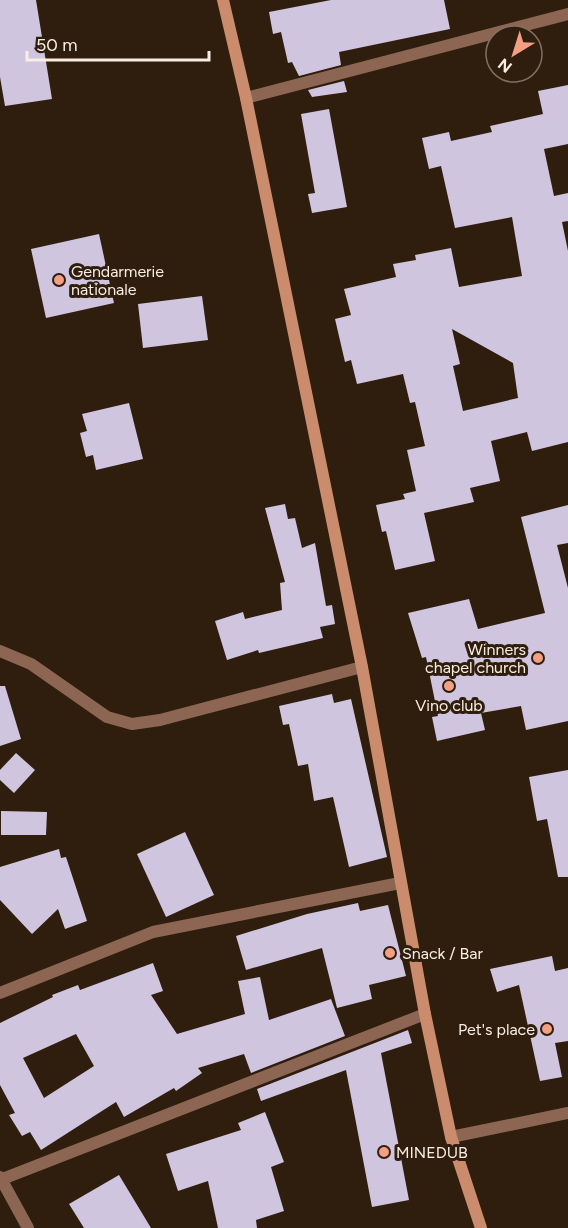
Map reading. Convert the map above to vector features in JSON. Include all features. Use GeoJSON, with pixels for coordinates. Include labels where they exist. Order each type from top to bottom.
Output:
{"type":"FeatureCollection","features":[{"type":"Feature","properties":{"kind":"street"},"geometry":{"type":"LineString","coordinates":[[223,0],[246,98],[362,667],[425,1014],[451,1137],[481,1228]]}},
{"type":"Feature","properties":{"kind":"street"},"geometry":{"type":"LineString","coordinates":[[246,98],[568,14]]}},
{"type":"Feature","properties":{"kind":"street"},"geometry":{"type":"LineString","coordinates":[[0,651],[31,664],[107,717],[132,724],[160,720],[362,667]]}},
{"type":"Feature","properties":{"kind":"street"},"geometry":{"type":"LineString","coordinates":[[0,993],[153,932],[400,883]]}},
{"type":"Feature","properties":{"kind":"street"},"geometry":{"type":"LineString","coordinates":[[28,1228],[0,1179],[425,1014]]}},
{"type":"Feature","properties":{"kind":"street"},"geometry":{"type":"LineString","coordinates":[[451,1137],[568,1113]]}},
{"type":"Feature","properties":{"kind":"building"},"geometry":{"type":"Polygon","coordinates":[[[0,0],[36,0],[52,99],[5,106],[0,77],[0,0]]]}},
{"type":"Feature","properties":{"kind":"building"},"geometry":{"type":"Polygon","coordinates":[[[331,0],[444,0],[450,29],[339,52],[341,65],[299,76],[292,62],[288,63],[281,32],[273,34],[269,12],[331,0]]]}},
{"type":"Feature","properties":{"kind":"building"},"geometry":{"type":"Polygon","coordinates":[[[344,81],[347,92],[312,97],[308,90],[344,81]]]}},
{"type":"Feature","properties":{"kind":"building"},"geometry":{"type":"Polygon","coordinates":[[[568,85],[568,144],[544,149],[554,196],[568,193],[568,221],[562,222],[568,251],[568,442],[532,451],[527,432],[491,441],[500,481],[470,488],[474,502],[424,513],[435,561],[395,570],[386,531],[382,532],[376,505],[405,499],[403,494],[416,491],[407,450],[425,446],[415,402],[410,403],[403,374],[357,384],[351,360],[345,362],[335,319],[351,315],[344,289],[396,277],[393,264],[416,260],[415,255],[451,248],[459,287],[522,276],[512,217],[455,228],[441,166],[429,169],[422,138],[449,132],[451,141],[492,132],[490,126],[543,114],[538,91],[568,85]],[[452,329],[460,364],[453,366],[463,411],[518,398],[513,363],[452,329]]]}},
{"type":"Feature","properties":{"kind":"building"},"geometry":{"type":"Polygon","coordinates":[[[329,109],[347,207],[312,213],[308,194],[315,193],[301,114],[329,109]]]}},
{"type":"Feature","properties":{"kind":"building"},"geometry":{"type":"Polygon","coordinates":[[[99,234],[114,303],[46,318],[31,249],[99,234]]]}},
{"type":"Feature","properties":{"kind":"building"},"geometry":{"type":"Polygon","coordinates":[[[202,296],[208,340],[143,348],[138,304],[202,296]]]}},
{"type":"Feature","properties":{"kind":"building"},"geometry":{"type":"Polygon","coordinates":[[[129,403],[143,459],[96,470],[93,455],[86,457],[80,433],[87,431],[82,414],[129,403]]]}},
{"type":"Feature","properties":{"kind":"building"},"geometry":{"type":"Polygon","coordinates":[[[285,504],[288,519],[295,518],[302,548],[315,543],[326,606],[332,605],[335,624],[320,627],[323,638],[259,653],[258,650],[227,660],[215,621],[243,612],[245,619],[282,610],[280,583],[285,582],[265,508],[285,504]]]}},
{"type":"Feature","properties":{"kind":"building"},"geometry":{"type":"Polygon","coordinates":[[[568,505],[568,543],[557,545],[568,588],[568,721],[526,730],[521,706],[481,713],[485,730],[437,741],[432,717],[438,716],[426,657],[422,658],[408,613],[469,599],[478,629],[545,613],[521,517],[568,505]]]}},
{"type":"Feature","properties":{"kind":"building"},"geometry":{"type":"Polygon","coordinates":[[[0,686],[5,686],[21,739],[0,746],[0,686]]]}},
{"type":"Feature","properties":{"kind":"building"},"geometry":{"type":"Polygon","coordinates":[[[332,694],[334,703],[351,699],[387,857],[349,867],[333,797],[314,801],[308,764],[298,766],[289,724],[283,725],[279,706],[332,694]]]}},
{"type":"Feature","properties":{"kind":"building"},"geometry":{"type":"Polygon","coordinates":[[[16,753],[35,770],[14,793],[0,780],[0,770],[16,753]]]}},
{"type":"Feature","properties":{"kind":"building"},"geometry":{"type":"Polygon","coordinates":[[[568,770],[568,877],[558,877],[547,819],[537,821],[529,777],[568,770]]]}},
{"type":"Feature","properties":{"kind":"building"},"geometry":{"type":"Polygon","coordinates":[[[1,811],[47,812],[46,835],[1,835],[1,811]]]}},
{"type":"Feature","properties":{"kind":"building"},"geometry":{"type":"Polygon","coordinates":[[[185,832],[214,895],[166,917],[137,854],[185,832]]]}},
{"type":"Feature","properties":{"kind":"building"},"geometry":{"type":"Polygon","coordinates":[[[59,849],[61,858],[66,857],[87,921],[65,929],[58,909],[32,934],[0,900],[0,867],[59,849]]]}},
{"type":"Feature","properties":{"kind":"building"},"geometry":{"type":"Polygon","coordinates":[[[358,903],[360,911],[388,905],[406,976],[369,985],[372,999],[337,1008],[322,948],[246,970],[236,936],[307,914],[358,903]]]}},
{"type":"Feature","properties":{"kind":"building"},"geometry":{"type":"Polygon","coordinates":[[[552,956],[555,971],[568,968],[568,1041],[555,1043],[562,1077],[540,1081],[519,985],[497,992],[490,969],[552,956]]]}},
{"type":"Feature","properties":{"kind":"building"},"geometry":{"type":"Polygon","coordinates":[[[153,963],[163,991],[151,995],[177,1034],[245,1014],[238,981],[260,977],[269,1020],[331,999],[345,1036],[251,1073],[244,1054],[198,1068],[202,1073],[176,1091],[174,1088],[124,1117],[116,1102],[41,1150],[30,1132],[22,1136],[9,1115],[15,1113],[0,1085],[0,1023],[53,997],[52,995],[78,985],[80,990],[153,963]],[[76,1034],[23,1058],[44,1098],[94,1066],[76,1034]]]}},
{"type":"Feature","properties":{"kind":"building"},"geometry":{"type":"Polygon","coordinates":[[[408,1030],[412,1043],[381,1053],[409,1200],[372,1207],[346,1070],[261,1101],[257,1089],[408,1030]]]}},
{"type":"Feature","properties":{"kind":"building"},"geometry":{"type":"Polygon","coordinates":[[[265,1112],[284,1162],[271,1167],[284,1211],[256,1220],[257,1228],[218,1228],[208,1181],[178,1191],[166,1154],[241,1130],[238,1123],[265,1112]]]}},
{"type":"Feature","properties":{"kind":"building"},"geometry":{"type":"Polygon","coordinates":[[[119,1175],[151,1228],[84,1228],[69,1204],[119,1175]]]}},
{"type":"Feature","properties":{"kind":"place","name":"Gendarmerie nationale"},"geometry":{"type":"Point","coordinates":[59,280]}},
{"type":"Feature","properties":{"kind":"place","name":"Winners chapel church"},"geometry":{"type":"Point","coordinates":[538,658]}},
{"type":"Feature","properties":{"kind":"place","name":"Vino club"},"geometry":{"type":"Point","coordinates":[449,686]}},
{"type":"Feature","properties":{"kind":"place","name":"Snack / Bar"},"geometry":{"type":"Point","coordinates":[390,953]}},
{"type":"Feature","properties":{"kind":"place","name":"Pet's place"},"geometry":{"type":"Point","coordinates":[547,1029]}},
{"type":"Feature","properties":{"kind":"place","name":"MINEDUB"},"geometry":{"type":"Point","coordinates":[384,1152]}}]}
